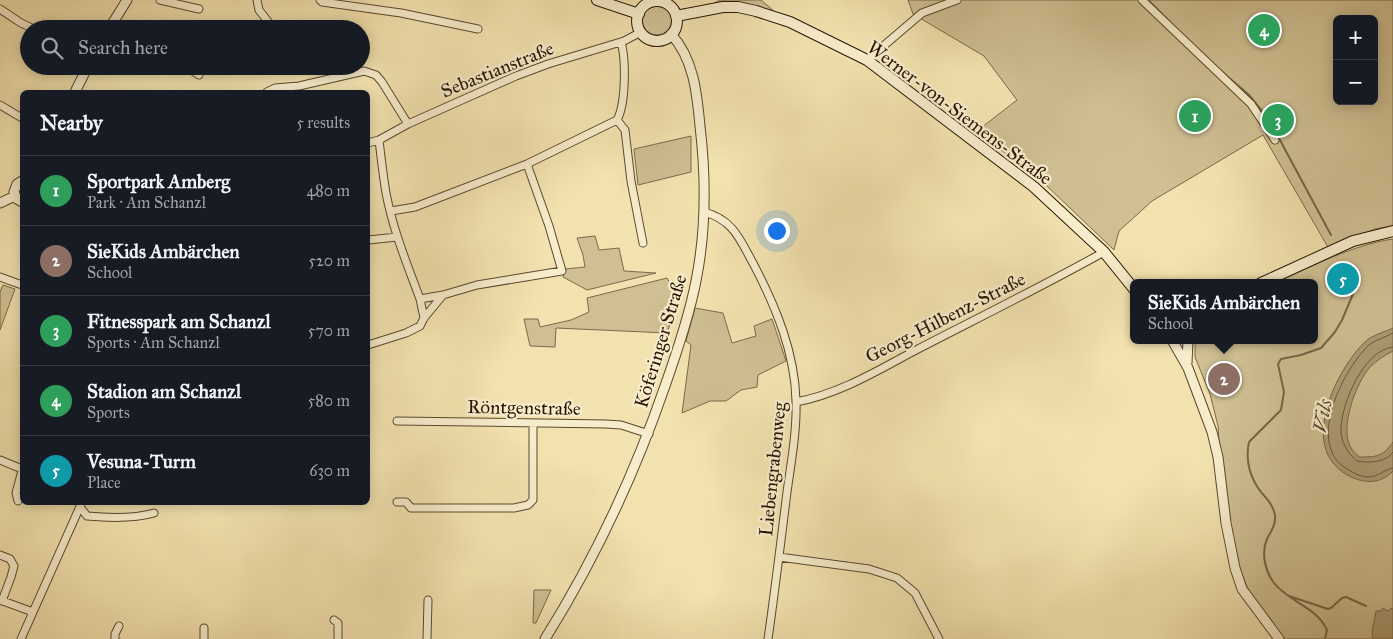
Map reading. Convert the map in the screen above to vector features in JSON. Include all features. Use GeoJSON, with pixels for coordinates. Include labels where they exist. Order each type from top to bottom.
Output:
{"type":"FeatureCollection","features":[{"type":"Feature","properties":{"kind":"main road"},"geometry":{"type":"LineString","coordinates":[[597,0],[639,14]]}},
{"type":"Feature","properties":{"kind":"main road"},"geometry":{"type":"LineString","coordinates":[[658,1],[670,6],[676,16],[675,28],[671,34],[662,40],[650,39],[641,32],[638,26],[639,14],[644,6],[658,1]]}},
{"type":"Feature","properties":{"kind":"main road","name":"Werner-von-Siemens-Straße"},"geometry":{"type":"LineString","coordinates":[[676,16],[724,7],[738,7],[756,11],[790,22],[867,60],[1034,187],[1104,252],[1130,284]]}},
{"type":"Feature","properties":{"kind":"main road"},"geometry":{"type":"LineString","coordinates":[[1270,279],[1353,241],[1393,231]]}},
{"type":"Feature","properties":{"kind":"street"},"geometry":{"type":"LineString","coordinates":[[115,20],[127,0]]}},
{"type":"Feature","properties":{"kind":"street"},"geometry":{"type":"LineString","coordinates":[[160,0],[199,10]]}},
{"type":"Feature","properties":{"kind":"street"},"geometry":{"type":"LineString","coordinates":[[257,0],[259,10],[267,20]]}},
{"type":"Feature","properties":{"kind":"street"},"geometry":{"type":"LineString","coordinates":[[320,0],[322,2],[401,13],[478,29]]}},
{"type":"Feature","properties":{"kind":"street"},"geometry":{"type":"LineString","coordinates":[[867,60],[922,13],[957,0]]}},
{"type":"Feature","properties":{"kind":"street"},"geometry":{"type":"LineString","coordinates":[[1142,0],[1251,104],[1275,140]]}},
{"type":"Feature","properties":{"kind":"street"},"geometry":{"type":"LineString","coordinates":[[0,9],[20,22]]}},
{"type":"Feature","properties":{"kind":"street","name":"Sebastianstraße"},"geometry":{"type":"LineString","coordinates":[[370,142],[532,70],[621,42],[641,32]]}},
{"type":"Feature","properties":{"kind":"street","name":"Köferinger Straße"},"geometry":{"type":"LineString","coordinates":[[545,639],[614,516],[649,434],[694,292],[702,245],[704,212],[702,138],[694,82],[686,53],[671,34]]}},
{"type":"Feature","properties":{"kind":"street"},"geometry":{"type":"LineString","coordinates":[[391,211],[415,207],[527,164],[617,120],[622,109],[624,70],[621,42]]}},
{"type":"Feature","properties":{"kind":"street"},"geometry":{"type":"LineString","coordinates":[[370,73],[376,75],[382,82],[408,124]]}},
{"type":"Feature","properties":{"kind":"street"},"geometry":{"type":"LineString","coordinates":[[76,90],[84,75]]}},
{"type":"Feature","properties":{"kind":"street"},"geometry":{"type":"LineString","coordinates":[[271,90],[299,86],[347,75]]}},
{"type":"Feature","properties":{"kind":"street"},"geometry":{"type":"LineString","coordinates":[[0,105],[20,117]]}},
{"type":"Feature","properties":{"kind":"street"},"geometry":{"type":"LineString","coordinates":[[617,120],[625,130],[631,181],[643,244]]}},
{"type":"Feature","properties":{"kind":"street"},"geometry":{"type":"LineString","coordinates":[[379,140],[386,194],[398,236],[420,299],[424,318]]}},
{"type":"Feature","properties":{"kind":"street"},"geometry":{"type":"LineString","coordinates":[[420,299],[443,295],[477,285],[562,271],[549,226],[527,164]]}},
{"type":"Feature","properties":{"kind":"street"},"geometry":{"type":"LineString","coordinates":[[0,203],[19,199],[15,188],[20,182]]}},
{"type":"Feature","properties":{"kind":"street","name":"Liebengrabenweg"},"geometry":{"type":"LineString","coordinates":[[704,212],[724,221],[736,231],[771,299],[783,328],[792,361],[796,402],[793,449],[768,639]]}},
{"type":"Feature","properties":{"kind":"street"},"geometry":{"type":"LineString","coordinates":[[370,240],[398,236]]}},
{"type":"Feature","properties":{"kind":"street","name":"Georg-Hilbenz-Straße"},"geometry":{"type":"LineString","coordinates":[[796,402],[815,398],[853,382],[1023,296],[1104,252]]}},
{"type":"Feature","properties":{"kind":"street"},"geometry":{"type":"LineString","coordinates":[[0,277],[20,284]]}},
{"type":"Feature","properties":{"kind":"street"},"geometry":{"type":"LineString","coordinates":[[370,343],[420,326],[424,318],[443,295]]}},
{"type":"Feature","properties":{"kind":"street"},"geometry":{"type":"LineString","coordinates":[[1174,344],[1188,368],[1212,432],[1218,457],[1226,523],[1235,568],[1242,590],[1279,639]]}},
{"type":"Feature","properties":{"kind":"street"},"geometry":{"type":"LineString","coordinates":[[1187,344],[1188,368]]}},
{"type":"Feature","properties":{"kind":"street","name":"Röntgenstraße"},"geometry":{"type":"LineString","coordinates":[[397,421],[606,424],[620,425],[649,434]]}},
{"type":"Feature","properties":{"kind":"street"},"geometry":{"type":"LineString","coordinates":[[397,502],[406,502],[412,508],[514,508],[528,506],[533,500],[533,423]]}},
{"type":"Feature","properties":{"kind":"street"},"geometry":{"type":"LineString","coordinates":[[0,460],[20,469]]}},
{"type":"Feature","properties":{"kind":"street"},"geometry":{"type":"LineString","coordinates":[[18,501],[16,493],[20,478]]}},
{"type":"Feature","properties":{"kind":"street"},"geometry":{"type":"LineString","coordinates":[[81,505],[87,516],[95,517],[140,517],[154,513]]}},
{"type":"Feature","properties":{"kind":"street"},"geometry":{"type":"LineString","coordinates":[[21,639],[81,505]]}},
{"type":"Feature","properties":{"kind":"street"},"geometry":{"type":"LineString","coordinates":[[0,556],[10,559],[14,566],[1,601],[33,612]]}},
{"type":"Feature","properties":{"kind":"street"},"geometry":{"type":"LineString","coordinates":[[779,557],[869,569],[897,578],[915,593],[939,639]]}},
{"type":"Feature","properties":{"kind":"street"},"geometry":{"type":"LineString","coordinates":[[427,639],[428,600]]}},
{"type":"Feature","properties":{"kind":"street"},"geometry":{"type":"LineString","coordinates":[[334,620],[338,623],[338,639]]}},
{"type":"Feature","properties":{"kind":"street"},"geometry":{"type":"LineString","coordinates":[[115,639],[119,626]]}},
{"type":"Feature","properties":{"kind":"street"},"geometry":{"type":"LineString","coordinates":[[204,628],[204,639]]}},
{"type":"Feature","properties":{"kind":"shaded area"},"geometry":{"type":"Polygon","coordinates":[[[720,0],[761,0],[775,12],[750,6],[711,5],[720,0]]]}},
{"type":"Feature","properties":{"kind":"shaded area"},"geometry":{"type":"Polygon","coordinates":[[[908,0],[1393,0],[1393,226],[1375,229],[1329,249],[1263,135],[1152,201],[1119,231],[1114,250],[1047,186],[977,131],[1017,100],[984,56],[913,14],[908,0]]]}},
{"type":"Feature","properties":{"kind":"shaded area"},"geometry":{"type":"Polygon","coordinates":[[[657,5],[668,9],[672,20],[668,31],[657,35],[646,31],[642,20],[646,9],[657,5]]]}},
{"type":"Feature","properties":{"kind":"shaded area"},"geometry":{"type":"Polygon","coordinates":[[[691,136],[691,172],[638,185],[634,149],[691,136]]]}},
{"type":"Feature","properties":{"kind":"shaded area"},"geometry":{"type":"Polygon","coordinates":[[[595,236],[599,250],[619,248],[624,271],[656,273],[587,290],[563,277],[565,269],[585,267],[577,238],[595,236]]]}},
{"type":"Feature","properties":{"kind":"shaded area"},"geometry":{"type":"Polygon","coordinates":[[[1393,239],[1393,639],[1282,639],[1253,602],[1234,554],[1220,456],[1218,426],[1210,394],[1195,357],[1195,345],[1318,344],[1318,279],[1284,279],[1348,251],[1393,239]]]}},
{"type":"Feature","properties":{"kind":"shaded area"},"geometry":{"type":"Polygon","coordinates":[[[667,278],[679,299],[667,333],[556,328],[555,347],[530,346],[524,319],[538,319],[540,327],[571,320],[589,312],[587,298],[667,278]]]}},
{"type":"Feature","properties":{"kind":"shaded area"},"geometry":{"type":"Polygon","coordinates":[[[3,285],[15,289],[0,330],[0,292],[3,285]]]}},
{"type":"Feature","properties":{"kind":"shaded area"},"geometry":{"type":"Polygon","coordinates":[[[695,308],[723,313],[732,343],[756,336],[754,326],[772,319],[786,361],[758,375],[757,387],[741,390],[726,401],[710,401],[682,413],[691,345],[686,341],[695,308]]]}},
{"type":"Feature","properties":{"kind":"shaded area"},"geometry":{"type":"Polygon","coordinates":[[[534,590],[551,590],[536,623],[533,623],[534,590]]]}},
{"type":"Feature","properties":{"kind":"water"},"geometry":{"type":"Polygon","coordinates":[[[1393,328],[1393,351],[1375,362],[1365,374],[1355,394],[1348,418],[1348,439],[1351,448],[1359,457],[1379,455],[1386,451],[1393,442],[1393,471],[1385,478],[1376,481],[1366,481],[1347,475],[1332,462],[1327,453],[1324,425],[1332,393],[1347,364],[1365,342],[1393,328]]]}},
{"type":"Feature","properties":{"kind":"water"},"geometry":{"type":"Polygon","coordinates":[[[1383,608],[1388,611],[1391,608],[1393,609],[1393,639],[1373,639],[1372,632],[1376,611],[1381,611],[1383,608]]]}},
{"type":"Feature","properties":{"kind":"waterway"},"geometry":{"type":"LineString","coordinates":[[1148,0],[1171,23]]}},
{"type":"Feature","properties":{"kind":"waterway"},"geometry":{"type":"LineString","coordinates":[[1221,71],[1249,95],[1262,111],[1274,129],[1331,235]]}},
{"type":"Feature","properties":{"kind":"waterway"},"geometry":{"type":"LineString","coordinates":[[1325,639],[1327,630],[1317,616],[1280,590],[1268,573],[1264,550],[1274,525],[1275,515],[1271,505],[1257,487],[1251,475],[1248,449],[1249,442],[1281,410],[1284,392],[1278,364],[1281,359],[1321,348],[1335,332],[1353,294]]}},
{"type":"Feature","properties":{"kind":"waterway"},"geometry":{"type":"LineString","coordinates":[[1289,596],[1328,609],[1346,597],[1366,606]]}},
{"type":"Feature","properties":{"kind":"place","name":"Stadion am Schanzl"},"geometry":{"type":"Point","coordinates":[1264,30]}},
{"type":"Feature","properties":{"kind":"place","name":"Sportpark Amberg"},"geometry":{"type":"Point","coordinates":[1195,116]}},
{"type":"Feature","properties":{"kind":"place","name":"Fitnesspark am Schanzl"},"geometry":{"type":"Point","coordinates":[1278,120]}},
{"type":"Feature","properties":{"kind":"place","name":"Vesuna-Turm"},"geometry":{"type":"Point","coordinates":[1343,279]}},
{"type":"Feature","properties":{"kind":"place","name":"SieKids Ambärchen"},"geometry":{"type":"Point","coordinates":[1224,379]}},
{"type":"Feature","properties":{"kind":"water label","name":"Vils"},"geometry":{"type":"Point","coordinates":[1322,416]}}]}
